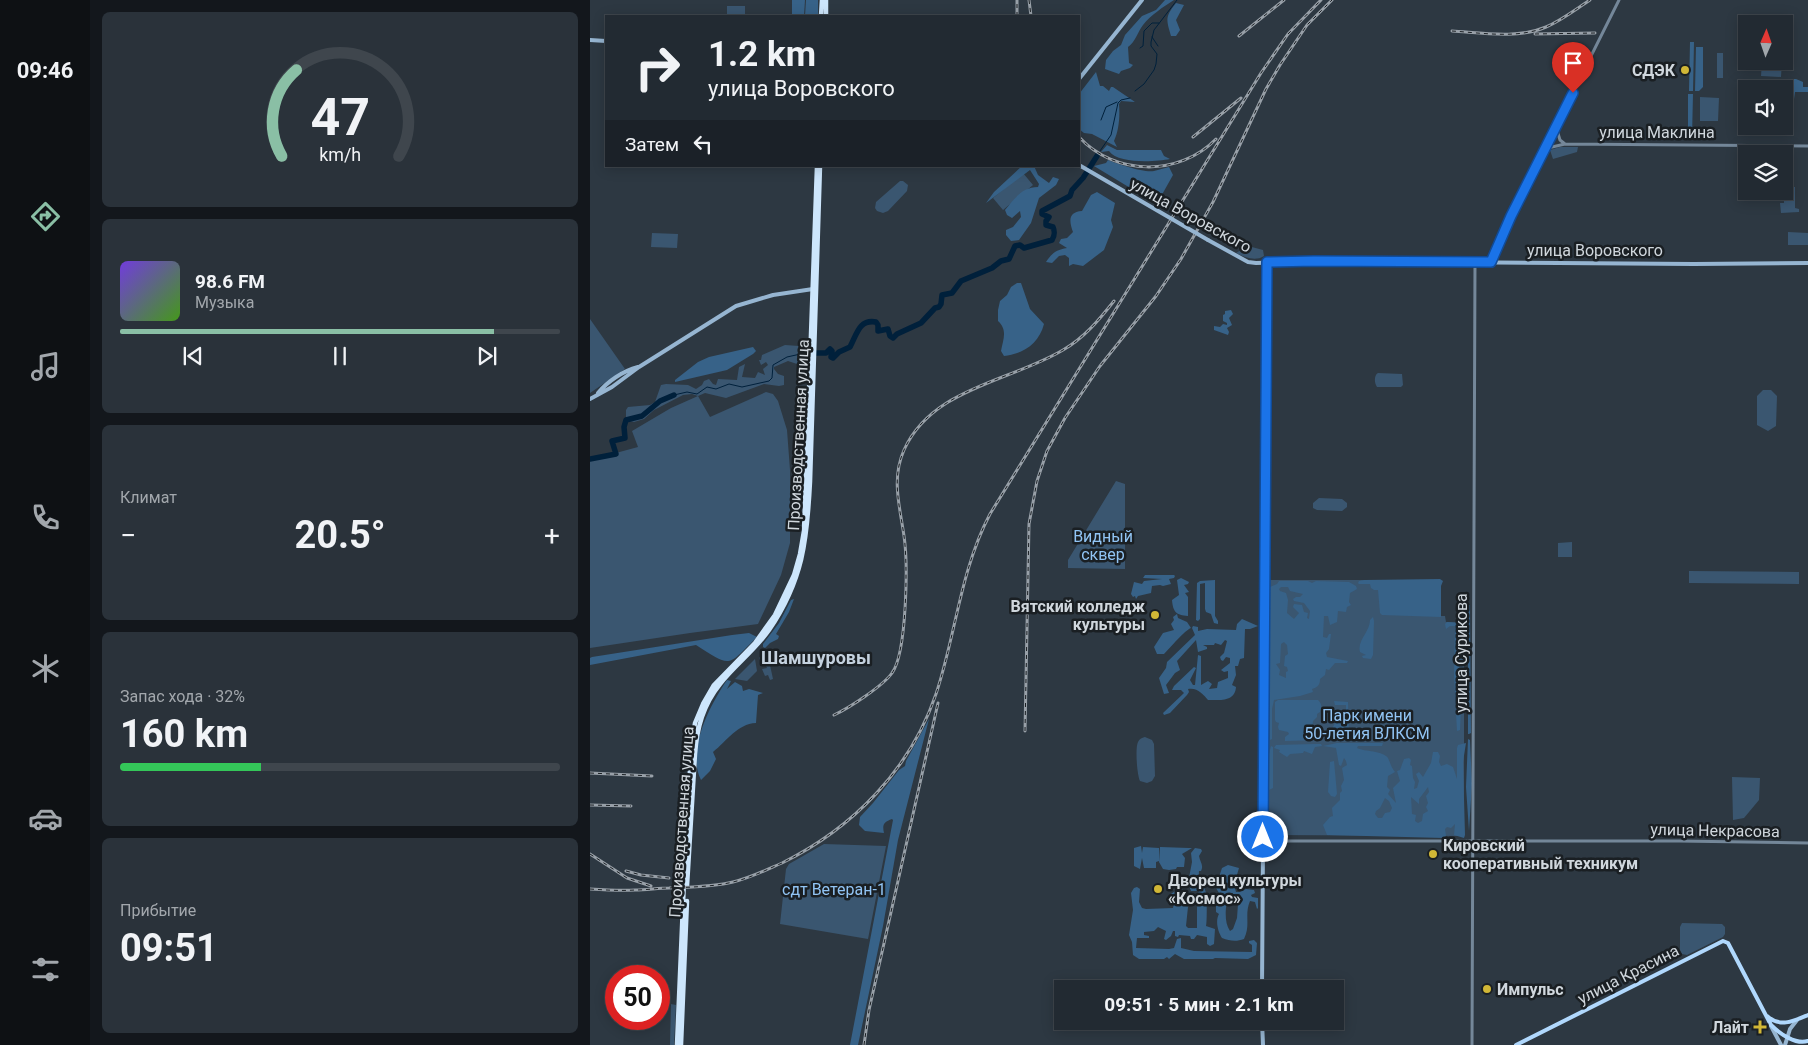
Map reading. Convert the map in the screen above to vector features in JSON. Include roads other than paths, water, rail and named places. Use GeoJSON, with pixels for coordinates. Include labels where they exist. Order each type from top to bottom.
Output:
{"type":"FeatureCollection","features":[{"type":"Feature","properties":{"kind":"highway"},"geometry":{"type":"LineString","coordinates":[[821,15],[822,0]]}},
{"type":"Feature","properties":{"kind":"highway"},"geometry":{"type":"LineString","coordinates":[[826,0],[826,15]]}},
{"type":"Feature","properties":{"kind":"highway","name":"Производственная улица"},"geometry":{"type":"LineString","coordinates":[[677,1045],[690,810],[696,744],[702,716],[721,682],[768,631],[788,596],[801,565],[808,522],[812,357],[818,242],[818,167]]}},
{"type":"Feature","properties":{"kind":"highway","name":"Производственная улица"},"geometry":{"type":"LineString","coordinates":[[815,288],[814,247],[818,167]]}},
{"type":"Feature","properties":{"kind":"highway","name":"Производственная улица"},"geometry":{"type":"LineString","coordinates":[[681,1045],[688,838]]}},
{"type":"Feature","properties":{"kind":"main road"},"geometry":{"type":"LineString","coordinates":[[1080,78],[1142,0]]}},
{"type":"Feature","properties":{"kind":"main road"},"geometry":{"type":"LineString","coordinates":[[590,40],[605,41]]}},
{"type":"Feature","properties":{"kind":"main road","name":"улица Воровского"},"geometry":{"type":"LineString","coordinates":[[1080,166],[1248,262],[1808,263]]}},
{"type":"Feature","properties":{"kind":"main road"},"geometry":{"type":"LineString","coordinates":[[1262,980],[1267,262]]}},
{"type":"Feature","properties":{"kind":"main road"},"geometry":{"type":"LineString","coordinates":[[590,399],[623,373],[639,367],[736,306],[773,295],[815,288]]}},
{"type":"Feature","properties":{"kind":"main road","name":"улица Красина"},"geometry":{"type":"LineString","coordinates":[[1516,1045],[1720,942],[1726,941],[1764,1013]]}},
{"type":"Feature","properties":{"kind":"main road"},"geometry":{"type":"LineString","coordinates":[[1764,1013],[1777,1022],[1784,1023],[1808,1015]]}},
{"type":"Feature","properties":{"kind":"main road"},"geometry":{"type":"LineString","coordinates":[[1764,1013],[1781,1045]]}},
{"type":"Feature","properties":{"kind":"main road"},"geometry":{"type":"LineString","coordinates":[[1785,1045],[1790,1029],[1797,1020]]}},
{"type":"Feature","properties":{"kind":"main road"},"geometry":{"type":"LineString","coordinates":[[1769,1022],[1776,1030],[1787,1037],[1804,1043]]}},
{"type":"Feature","properties":{"kind":"main road"},"geometry":{"type":"LineString","coordinates":[[1262,1030],[1263,1045]]}},
{"type":"Feature","properties":{"kind":"street"},"geometry":{"type":"LineString","coordinates":[[1491,262],[1511,216],[1619,0]]}},
{"type":"Feature","properties":{"kind":"street"},"geometry":{"type":"LineString","coordinates":[[1556,126],[1560,140],[1566,144]]}},
{"type":"Feature","properties":{"kind":"street","name":"улица Маклина"},"geometry":{"type":"LineString","coordinates":[[1543,153],[1552,147],[1566,144],[1808,146]]}},
{"type":"Feature","properties":{"kind":"street","name":"улица Сурикова"},"geometry":{"type":"LineString","coordinates":[[1472,1045],[1475,262]]}},
{"type":"Feature","properties":{"kind":"street","name":"улица Некрасова"},"geometry":{"type":"LineString","coordinates":[[1263,841],[1808,843]]}},
{"type":"Feature","properties":{"kind":"waterway"},"geometry":{"type":"LineString","coordinates":[[1135,91],[1144,84],[1154,70],[1157,54],[1151,46],[1154,30],[1177,0]]}},
{"type":"Feature","properties":{"kind":"waterway"},"geometry":{"type":"LineString","coordinates":[[1140,48],[1143,46],[1144,31],[1152,23],[1159,23]]}},
{"type":"Feature","properties":{"kind":"waterway"},"geometry":{"type":"LineString","coordinates":[[1152,37],[1158,46]]}},
{"type":"Feature","properties":{"kind":"waterway"},"geometry":{"type":"LineString","coordinates":[[1100,151],[1111,135],[1118,103],[1121,100],[1130,98]]}},
{"type":"Feature","properties":{"kind":"waterway"},"geometry":{"type":"LineString","coordinates":[[1101,120],[1106,107],[1117,102]]}},
{"type":"Feature","properties":{"kind":"waterway"},"geometry":{"type":"LineString","coordinates":[[805,353],[826,353],[830,349],[832,351],[831,357],[833,358],[839,352],[850,347],[859,328],[870,322],[876,322],[878,331],[888,329],[890,336],[893,338],[897,334],[921,323],[935,308],[939,307],[942,295],[952,293],[961,281],[992,268],[1001,261],[1009,259],[1015,246],[1020,245],[1024,248],[1052,240],[1054,229],[1046,225],[1049,217],[1042,214],[1042,211],[1070,196],[1072,190],[1083,178],[1097,156]]}},
{"type":"Feature","properties":{"kind":"waterway"},"geometry":{"type":"LineString","coordinates":[[674,395],[687,392],[697,394],[707,387],[716,389],[729,384],[742,387],[769,381],[772,378],[773,365],[787,357],[805,353]]}},
{"type":"Feature","properties":{"kind":"waterway"},"geometry":{"type":"LineString","coordinates":[[590,459],[616,454],[612,441],[625,438],[624,427],[626,420],[642,416],[660,401],[674,395]]}},
{"type":"Feature","properties":{"kind":"railway"},"geometry":{"type":"LineString","coordinates":[[1017,0],[1017,15]]}},
{"type":"Feature","properties":{"kind":"railway"},"geometry":{"type":"LineString","coordinates":[[1029,0],[1031,15]]}},
{"type":"Feature","properties":{"kind":"railway"},"geometry":{"type":"LineString","coordinates":[[1239,36],[1284,0]]}},
{"type":"Feature","properties":{"kind":"railway"},"geometry":{"type":"LineString","coordinates":[[590,889],[629,890],[701,886],[725,884],[752,876],[782,863],[832,833],[876,794],[895,772],[925,722],[936,694],[965,580],[980,536],[990,514],[1261,73],[1288,34],[1321,0]]}},
{"type":"Feature","properties":{"kind":"railway"},"geometry":{"type":"LineString","coordinates":[[1025,731],[1029,524],[1037,481],[1047,451],[1065,418],[1100,366],[1156,296],[1181,259],[1213,202],[1266,89],[1307,25],[1332,0]]}},
{"type":"Feature","properties":{"kind":"railway"},"geometry":{"type":"LineString","coordinates":[[1452,31],[1500,34],[1535,31],[1558,21],[1590,0]]}},
{"type":"Feature","properties":{"kind":"railway"},"geometry":{"type":"LineString","coordinates":[[1535,34],[1595,33]]}},
{"type":"Feature","properties":{"kind":"railway"},"geometry":{"type":"LineString","coordinates":[[1193,137],[1241,98]]}},
{"type":"Feature","properties":{"kind":"railway"},"geometry":{"type":"LineString","coordinates":[[1080,138],[1094,150],[1110,159],[1128,165],[1147,167],[1166,165],[1184,160],[1201,151],[1216,139]]}},
{"type":"Feature","properties":{"kind":"railway"},"geometry":{"type":"LineString","coordinates":[[834,715],[874,690],[888,678],[897,662],[901,647],[906,586],[904,536],[897,482],[900,461],[904,450],[917,429],[933,413],[952,400],[1042,361],[1071,345],[1091,328],[1114,301]]}},
{"type":"Feature","properties":{"kind":"railway"},"geometry":{"type":"LineString","coordinates":[[864,1045],[869,1010],[938,703]]}},
{"type":"Feature","properties":{"kind":"railway"},"geometry":{"type":"LineString","coordinates":[[590,773],[652,776]]}},
{"type":"Feature","properties":{"kind":"railway"},"geometry":{"type":"LineString","coordinates":[[590,805],[631,806]]}},
{"type":"Feature","properties":{"kind":"railway"},"geometry":{"type":"LineString","coordinates":[[590,854],[627,878],[651,886]]}},
{"type":"Feature","properties":{"kind":"railway"},"geometry":{"type":"LineString","coordinates":[[626,871],[641,875],[669,878]]}},
{"type":"Feature","properties":{"kind":"place","name":"СДЭК"},"geometry":{"type":"Point","coordinates":[1685,70]}},
{"type":"Feature","properties":{"kind":"place","name":"Вятский колледж культуры"},"geometry":{"type":"Point","coordinates":[1155,615]}},
{"type":"Feature","properties":{"kind":"place","name":"Кировский кооперативный техникум"},"geometry":{"type":"Point","coordinates":[1433,854]}},
{"type":"Feature","properties":{"kind":"place","name":"Дворец культуры «Космос»"},"geometry":{"type":"Point","coordinates":[1158,889]}},
{"type":"Feature","properties":{"kind":"place","name":"Импульс"},"geometry":{"type":"Point","coordinates":[1487,989]}},
{"type":"Feature","properties":{"kind":"place","name":"Лайт"},"geometry":{"type":"Point","coordinates":[1760,1027]}},
{"type":"Feature","properties":{"kind":"district","name":"Шамшуровы"},"geometry":{"type":"Point","coordinates":[816,658]}},
{"type":"Feature","properties":{"kind":"park label","name":"Видный сквер"},"geometry":{"type":"Point","coordinates":[1103,545]}},
{"type":"Feature","properties":{"kind":"park label","name":"Парк имени 50-летия ВЛКСМ"},"geometry":{"type":"Point","coordinates":[1367,724]}},
{"type":"Feature","properties":{"kind":"park label","name":"сдт Ветеран-1"},"geometry":{"type":"Point","coordinates":[834,889]}}]}
